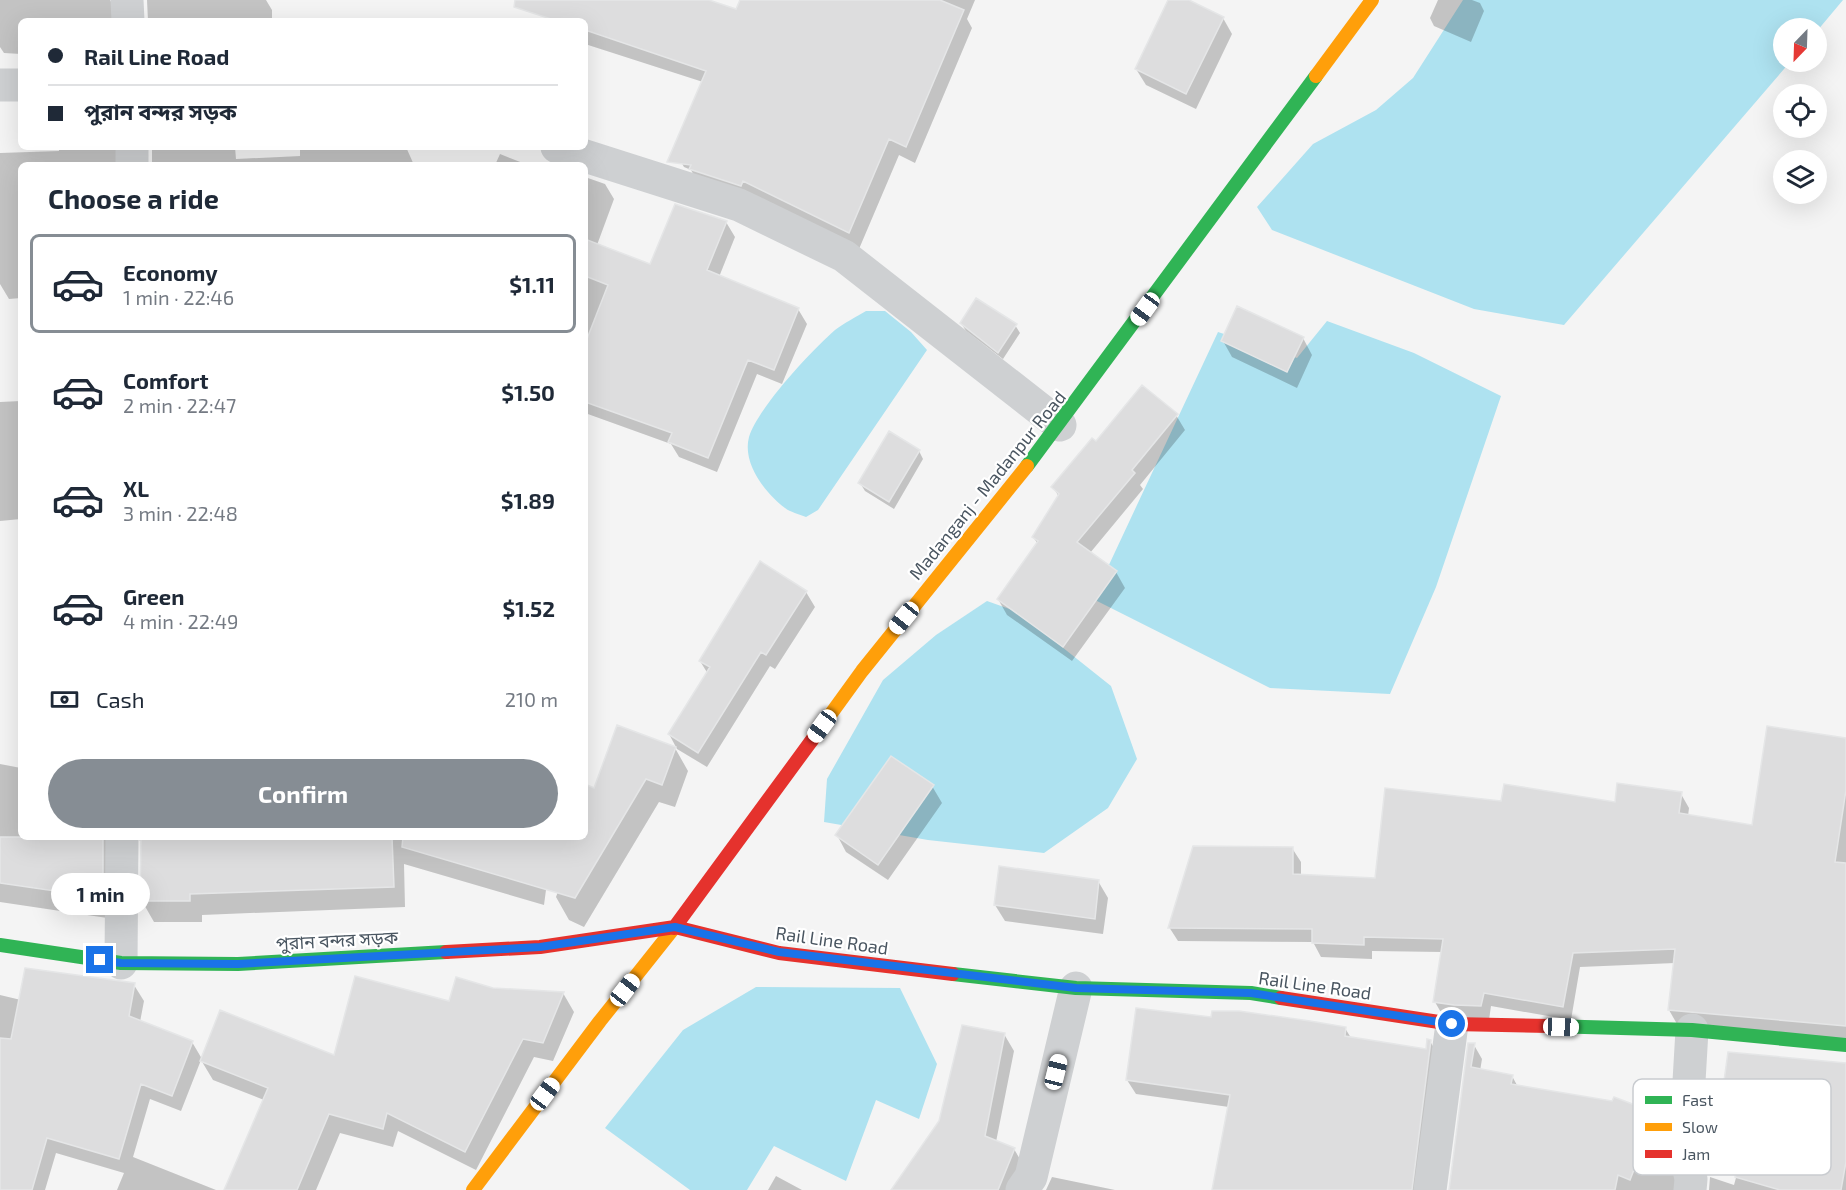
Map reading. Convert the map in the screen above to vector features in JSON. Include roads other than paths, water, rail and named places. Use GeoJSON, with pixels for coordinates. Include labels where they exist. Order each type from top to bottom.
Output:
{"type":"FeatureCollection","features":[{"type":"Feature","properties":{"kind":"street"},"geometry":{"type":"LineString","coordinates":[[127,0],[128,18]]}},
{"type":"Feature","properties":{"kind":"street","name":"Madanganj - Madanpur Road"},"geometry":{"type":"LineString","coordinates":[[474,1190],[600,1021],[675,927],[862,671],[1060,425],[1372,0]]}},
{"type":"Feature","properties":{"kind":"street"},"geometry":{"type":"LineString","coordinates":[[0,85],[18,84]]}},
{"type":"Feature","properties":{"kind":"street"},"geometry":{"type":"LineString","coordinates":[[566,150],[739,205],[844,256],[1060,425]]}},
{"type":"Feature","properties":{"kind":"street"},"geometry":{"type":"LineString","coordinates":[[121,963],[122,840]]}},
{"type":"Feature","properties":{"kind":"street","name":"পুরান বন্দর সড়ক"},"geometry":{"type":"LineString","coordinates":[[0,945],[121,963],[238,964],[540,947],[675,927]]}},
{"type":"Feature","properties":{"kind":"street","name":"Rail Line Road"},"geometry":{"type":"LineString","coordinates":[[675,927],[779,952],[1076,988],[1251,993],[1452,1024],[1692,1030],[1846,1045]]}},
{"type":"Feature","properties":{"kind":"street"},"geometry":{"type":"LineString","coordinates":[[1022,1190],[1030,1177],[1076,988]]}},
{"type":"Feature","properties":{"kind":"street"},"geometry":{"type":"LineString","coordinates":[[1430,1190],[1452,1024]]}},
{"type":"Feature","properties":{"kind":"street"},"geometry":{"type":"LineString","coordinates":[[1689,1079],[1692,1030]]}},
{"type":"Feature","properties":{"kind":"street"},"geometry":{"type":"LineString","coordinates":[[1690,1175],[1690,1190]]}},
{"type":"Feature","properties":{"kind":"water"},"geometry":{"type":"Polygon","coordinates":[[[1463,0],[1843,0],[1827,19],[1773,18],[1773,72],[1781,72],[1564,325],[1474,309],[1272,230],[1257,207],[1313,144],[1376,110],[1413,78],[1463,0]]]}},
{"type":"Feature","properties":{"kind":"water"},"geometry":{"type":"Polygon","coordinates":[[[866,311],[885,311],[911,332],[927,350],[818,510],[806,517],[785,508],[763,486],[749,457],[749,437],[763,411],[800,365],[835,330],[866,311]]]}},
{"type":"Feature","properties":{"kind":"water"},"geometry":{"type":"Polygon","coordinates":[[[1327,321],[1414,353],[1501,396],[1436,587],[1390,694],[1270,688],[1093,599],[1218,332],[1297,358],[1327,321]]]}},
{"type":"Feature","properties":{"kind":"water"},"geometry":{"type":"Polygon","coordinates":[[[987,601],[1018,612],[1111,686],[1137,759],[1108,808],[1044,853],[928,840],[824,822],[827,779],[883,680],[936,635],[987,601]]]}},
{"type":"Feature","properties":{"kind":"water"},"geometry":{"type":"Polygon","coordinates":[[[756,987],[900,988],[937,1064],[919,1119],[876,1100],[846,1181],[774,1146],[747,1190],[690,1190],[605,1128],[683,1030],[756,987]]]}}]}
